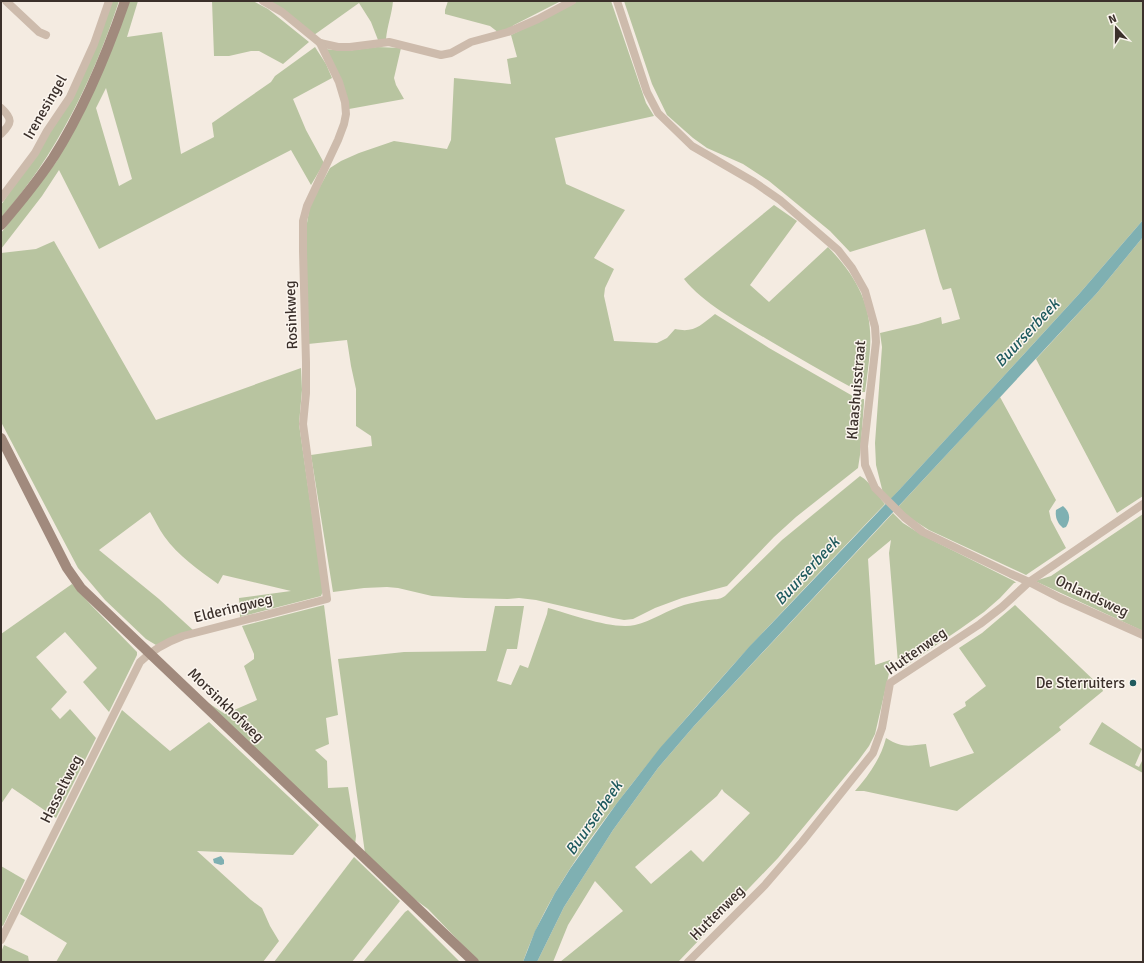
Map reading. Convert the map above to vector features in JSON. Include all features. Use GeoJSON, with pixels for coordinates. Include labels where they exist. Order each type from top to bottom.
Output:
{"type":"FeatureCollection","features":[{"type":"Feature","properties":{"kind":"street"},"geometry":{"type":"LineString","coordinates":[[6,1],[39,32],[46,35]]}},
{"type":"Feature","properties":{"kind":"street","name":"Irenesingel"},"geometry":{"type":"LineString","coordinates":[[1,198],[35,153],[47,131],[70,97],[94,44],[109,1]]}},
{"type":"Feature","properties":{"kind":"street"},"geometry":{"type":"LineString","coordinates":[[1,225],[52,158],[85,102],[111,42],[125,1]]}},
{"type":"Feature","properties":{"kind":"street"},"geometry":{"type":"LineString","coordinates":[[263,1],[282,12],[320,43],[338,47],[350,47],[389,42],[441,55],[451,53],[471,42],[508,32],[538,19],[572,1]]}},
{"type":"Feature","properties":{"kind":"street","name":"Klaashuisstraat"},"geometry":{"type":"LineString","coordinates":[[617,1],[647,92],[658,113],[692,146],[754,182],[780,200],[808,223],[838,250],[852,268],[865,291],[875,327],[876,342],[864,446],[865,465],[875,488],[904,517],[923,532],[1029,582]]}},
{"type":"Feature","properties":{"kind":"street","name":"Rosinkweg"},"geometry":{"type":"LineString","coordinates":[[320,43],[339,82],[345,102],[346,114],[338,140],[307,206],[304,221],[303,258],[306,393],[303,424],[327,599]]}},
{"type":"Feature","properties":{"kind":"street"},"geometry":{"type":"LineString","coordinates":[[1,108],[6,112],[10,119],[10,124],[1,134]]}},
{"type":"Feature","properties":{"kind":"street","name":"Morsinkhofweg"},"geometry":{"type":"LineString","coordinates":[[1,438],[71,574],[81,588],[474,962]]}},
{"type":"Feature","properties":{"kind":"street","name":"Huttenweg"},"geometry":{"type":"LineString","coordinates":[[688,962],[765,885],[807,836],[873,753],[882,728],[890,683],[980,624],[1002,607],[1029,582],[1143,504]]}},
{"type":"Feature","properties":{"kind":"street","name":"Onlandsweg"},"geometry":{"type":"LineString","coordinates":[[1029,582],[1060,598],[1143,635]]}},
{"type":"Feature","properties":{"kind":"street","name":"Elderingweg"},"geometry":{"type":"LineString","coordinates":[[149,653],[170,641],[183,636],[327,599]]}},
{"type":"Feature","properties":{"kind":"street","name":"Hasseltweg"},"geometry":{"type":"LineString","coordinates":[[1,940],[140,662],[149,653]]}},
{"type":"Feature","properties":{"kind":"green space"},"geometry":{"type":"Polygon","coordinates":[[[111,1],[119,1],[109,30],[85,88],[71,116],[39,169],[1,218],[1,205],[50,132],[111,1]]]}},
{"type":"Feature","properties":{"kind":"green space"},"geometry":{"type":"Polygon","coordinates":[[[129,1],[138,1],[127,37],[162,32],[181,154],[214,137],[212,123],[271,82],[275,76],[315,47],[326,64],[332,78],[293,99],[306,130],[324,163],[311,185],[291,150],[99,249],[59,170],[42,196],[1,249],[1,233],[57,161],[129,1]],[[106,88],[96,108],[119,186],[132,179],[106,88]]]}},
{"type":"Feature","properties":{"kind":"green space"},"geometry":{"type":"Polygon","coordinates":[[[212,1],[253,1],[268,9],[309,42],[283,64],[259,51],[251,51],[229,56],[214,56],[212,1]]]}},
{"type":"Feature","properties":{"kind":"green space"},"geometry":{"type":"Polygon","coordinates":[[[268,1],[393,1],[386,39],[378,40],[371,22],[359,3],[314,35],[268,1]]]}},
{"type":"Feature","properties":{"kind":"green space"},"geometry":{"type":"Polygon","coordinates":[[[448,1],[561,1],[499,33],[490,26],[445,14],[448,1]]]}},
{"type":"Feature","properties":{"kind":"green space"},"geometry":{"type":"Polygon","coordinates":[[[578,1],[611,1],[646,103],[654,116],[555,138],[566,184],[625,210],[594,258],[614,269],[605,288],[604,296],[614,341],[657,343],[667,338],[675,329],[687,330],[696,328],[715,314],[769,348],[858,399],[864,399],[858,468],[796,517],[774,537],[727,586],[682,598],[655,608],[633,619],[624,620],[613,618],[536,600],[519,598],[508,599],[432,596],[387,587],[333,592],[311,455],[372,446],[371,436],[356,426],[356,389],[347,340],[308,344],[306,229],[310,205],[330,168],[359,153],[394,141],[447,149],[451,140],[454,78],[511,84],[507,59],[517,57],[511,35],[578,1]]]}},
{"type":"Feature","properties":{"kind":"green space"},"geometry":{"type":"Polygon","coordinates":[[[624,1],[1143,1],[1143,220],[1079,294],[890,500],[883,493],[876,465],[875,443],[882,347],[880,333],[941,317],[942,324],[960,319],[951,288],[943,290],[925,229],[850,252],[830,231],[769,181],[743,164],[707,148],[693,138],[667,115],[652,84],[624,1]]]}},
{"type":"Feature","properties":{"kind":"green space"},"geometry":{"type":"Polygon","coordinates":[[[377,47],[401,48],[394,78],[396,85],[404,99],[349,109],[325,49],[346,51],[377,47]]]}},
{"type":"Feature","properties":{"kind":"green space"},"geometry":{"type":"Polygon","coordinates":[[[774,205],[797,221],[750,285],[769,302],[828,247],[855,281],[866,306],[869,319],[870,354],[865,392],[860,392],[836,379],[733,319],[701,296],[684,279],[774,205]]]}},
{"type":"Feature","properties":{"kind":"green space"},"geometry":{"type":"Polygon","coordinates":[[[1143,237],[1143,496],[1117,513],[1036,359],[1097,293],[1143,237]]]}},
{"type":"Feature","properties":{"kind":"green space"},"geometry":{"type":"Polygon","coordinates":[[[54,241],[156,420],[301,368],[302,390],[299,424],[323,591],[321,596],[240,617],[239,598],[291,591],[223,575],[218,584],[176,550],[164,536],[150,512],[99,550],[159,599],[194,631],[156,645],[146,639],[105,600],[78,568],[1,422],[1,253],[36,249],[54,241]]]}},
{"type":"Feature","properties":{"kind":"green space"},"geometry":{"type":"Polygon","coordinates":[[[1000,397],[1056,500],[1049,511],[1051,520],[1066,548],[1026,575],[929,530],[910,518],[898,507],[1000,397]]]}},
{"type":"Feature","properties":{"kind":"green space"},"geometry":{"type":"Polygon","coordinates":[[[860,476],[871,485],[885,504],[787,607],[691,712],[631,785],[584,847],[556,891],[523,962],[479,962],[428,909],[413,898],[365,853],[338,659],[404,652],[486,651],[495,606],[524,606],[517,649],[507,649],[497,681],[511,685],[520,665],[528,668],[548,608],[592,621],[626,626],[641,623],[684,605],[721,598],[725,596],[782,540],[860,476]]]}},
{"type":"Feature","properties":{"kind":"green space"},"geometry":{"type":"Polygon","coordinates":[[[893,513],[903,523],[922,535],[1016,583],[1014,583],[984,612],[901,669],[899,668],[898,663],[889,553],[891,540],[868,559],[875,665],[890,660],[891,665],[875,734],[869,746],[858,761],[778,858],[678,962],[560,962],[623,911],[595,881],[568,925],[553,962],[537,962],[564,907],[613,830],[658,768],[694,726],[893,513]],[[722,789],[717,796],[635,867],[651,884],[691,850],[703,862],[750,813],[722,789]]]}},
{"type":"Feature","properties":{"kind":"green space"},"geometry":{"type":"Polygon","coordinates":[[[1143,514],[1143,631],[1035,581],[1051,576],[1143,514]]]}},
{"type":"Feature","properties":{"kind":"green space"},"geometry":{"type":"Polygon","coordinates":[[[72,584],[137,652],[137,655],[109,712],[83,682],[97,668],[65,632],[36,657],[67,692],[51,709],[60,719],[70,709],[96,738],[56,818],[12,788],[1,804],[1,634],[72,584]]]}},
{"type":"Feature","properties":{"kind":"green space"},"geometry":{"type":"Polygon","coordinates":[[[324,605],[338,715],[326,718],[329,744],[315,750],[327,761],[328,788],[348,787],[356,836],[355,845],[204,700],[225,714],[257,700],[244,666],[254,659],[254,654],[242,626],[324,605]]]}},
{"type":"Feature","properties":{"kind":"green space"},"geometry":{"type":"Polygon","coordinates":[[[1015,605],[1102,688],[1103,691],[1059,727],[1061,730],[957,811],[864,791],[855,791],[874,766],[886,738],[905,746],[926,744],[930,767],[974,753],[953,714],[966,706],[965,702],[986,686],[959,648],[982,633],[1015,605]]]}},
{"type":"Feature","properties":{"kind":"green space"},"geometry":{"type":"Polygon","coordinates":[[[122,710],[170,751],[209,722],[319,825],[293,855],[197,851],[251,900],[262,908],[279,941],[263,962],[56,962],[67,943],[20,914],[122,710]]]}},
{"type":"Feature","properties":{"kind":"green space"},"geometry":{"type":"Polygon","coordinates":[[[1102,722],[1142,749],[1135,765],[1139,767],[1143,759],[1143,773],[1089,744],[1102,722]]]}},
{"type":"Feature","properties":{"kind":"green space"},"geometry":{"type":"Polygon","coordinates":[[[354,857],[400,901],[352,962],[274,962],[354,857]]]}},
{"type":"Feature","properties":{"kind":"green space"},"geometry":{"type":"Polygon","coordinates":[[[1,866],[25,880],[3,926],[1,925],[1,866]]]}},
{"type":"Feature","properties":{"kind":"green space"},"geometry":{"type":"Polygon","coordinates":[[[408,910],[460,962],[363,962],[408,910]]]}},
{"type":"Feature","properties":{"kind":"green space"},"geometry":{"type":"Polygon","coordinates":[[[4,945],[28,956],[29,962],[1,962],[1,952],[4,945]]]}},
{"type":"Feature","properties":{"kind":"water"},"geometry":{"type":"Polygon","coordinates":[[[1143,220],[1143,237],[1097,293],[694,726],[658,768],[613,830],[564,907],[537,962],[523,962],[535,931],[555,893],[570,869],[617,803],[660,748],[749,647],[900,489],[1079,294],[1143,220]]]}},
{"type":"Feature","properties":{"kind":"water"},"geometry":{"type":"Polygon","coordinates":[[[1063,506],[1068,513],[1069,518],[1068,524],[1063,528],[1056,517],[1056,510],[1063,506]]]}},
{"type":"Feature","properties":{"kind":"water"},"geometry":{"type":"Polygon","coordinates":[[[221,856],[224,860],[224,864],[221,865],[214,863],[213,859],[221,856]]]}},
{"type":"Feature","properties":{"kind":"place","name":"De Sterruiters"},"geometry":{"type":"Point","coordinates":[1133,683]}},
{"type":"Feature","properties":{"kind":"water label","name":"Buurserbeek"},"geometry":{"type":"Point","coordinates":[1027,333]}},
{"type":"Feature","properties":{"kind":"water label","name":"Buurserbeek"},"geometry":{"type":"Point","coordinates":[807,571]}},
{"type":"Feature","properties":{"kind":"water label","name":"Buurserbeek"},"geometry":{"type":"Point","coordinates":[594,818]}}]}
